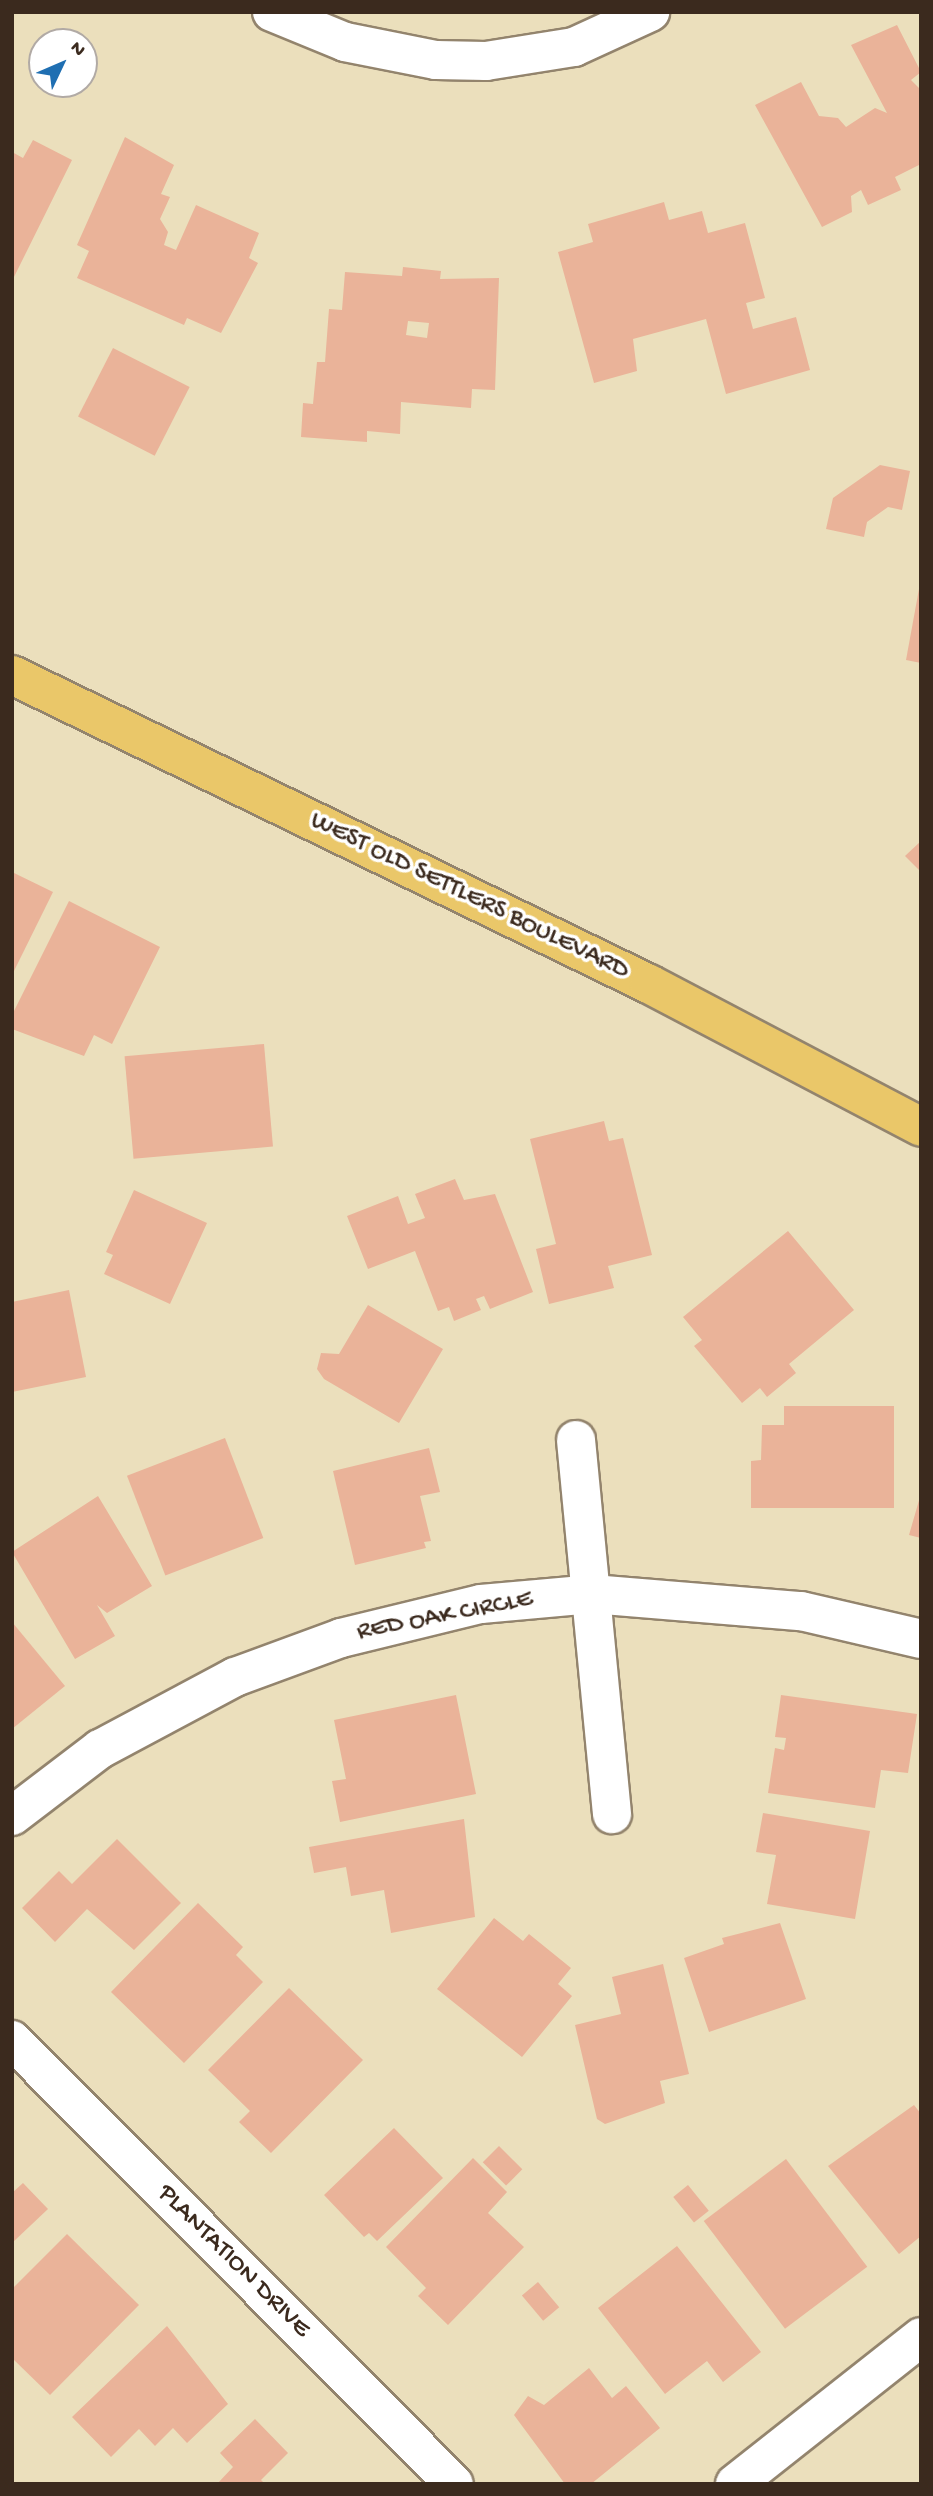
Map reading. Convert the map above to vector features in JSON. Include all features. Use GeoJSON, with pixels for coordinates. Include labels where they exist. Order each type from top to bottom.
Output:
{"type":"FeatureCollection","features":[{"type":"Feature","properties":{"kind":"main road","name":"WEST OLD SETTLERS BOULEVARD"},"geometry":{"type":"LineString","coordinates":[[12,675],[649,984],[921,1127]]}},
{"type":"Feature","properties":{"kind":"street"},"geometry":{"type":"LineString","coordinates":[[272,12],[345,42],[436,60],[486,61],[574,47],[650,12]]}},
{"type":"Feature","properties":{"kind":"street"},"geometry":{"type":"LineString","coordinates":[[576,1440],[593,1594],[612,1814]]}},
{"type":"Feature","properties":{"kind":"street","name":"RED OAK CIRCLE"},"geometry":{"type":"LineString","coordinates":[[12,1816],[100,1749],[234,1677],[409,1619],[481,1604],[593,1594],[801,1611],[921,1639]]}},
{"type":"Feature","properties":{"kind":"street","name":"PLANTATION DRIVE"},"geometry":{"type":"LineString","coordinates":[[12,2040],[454,2484]]}},
{"type":"Feature","properties":{"kind":"street"},"geometry":{"type":"LineString","coordinates":[[735,2484],[921,2337]]}},
{"type":"Feature","properties":{"kind":"building"},"geometry":{"type":"Polygon","coordinates":[[[897,25],[921,72],[911,80],[921,90],[921,164],[895,177],[901,190],[868,205],[861,190],[851,196],[852,212],[822,227],[755,105],[801,82],[819,116],[838,118],[846,127],[875,108],[887,113],[851,45],[897,25]]]}},
{"type":"Feature","properties":{"kind":"building"},"geometry":{"type":"Polygon","coordinates":[[[125,137],[174,165],[161,194],[170,197],[160,219],[168,232],[164,245],[176,250],[196,205],[259,233],[249,258],[258,263],[221,333],[187,318],[184,325],[77,278],[89,251],[77,245],[125,137]]]}},
{"type":"Feature","properties":{"kind":"building"},"geometry":{"type":"Polygon","coordinates":[[[33,140],[72,160],[14,277],[12,152],[23,158],[33,140]]]}},
{"type":"Feature","properties":{"kind":"building"},"geometry":{"type":"Polygon","coordinates":[[[664,202],[669,220],[702,211],[708,233],[745,223],[765,298],[746,303],[753,329],[796,317],[810,370],[726,394],[706,319],[633,339],[637,371],[594,383],[558,252],[593,242],[588,224],[664,202]]]}},
{"type":"Feature","properties":{"kind":"building"},"geometry":{"type":"Polygon","coordinates":[[[403,267],[441,271],[440,279],[499,278],[495,390],[472,389],[471,408],[401,402],[400,434],[367,431],[367,442],[301,437],[303,403],[313,404],[317,362],[325,362],[329,309],[342,310],[345,272],[402,276],[403,267]],[[408,321],[406,335],[427,338],[429,323],[408,321]]]}},
{"type":"Feature","properties":{"kind":"building"},"geometry":{"type":"Polygon","coordinates":[[[113,348],[190,387],[155,456],[78,417],[113,348]]]}},
{"type":"Feature","properties":{"kind":"building"},"geometry":{"type":"Polygon","coordinates":[[[880,465],[910,471],[902,510],[888,507],[867,522],[864,537],[826,529],[833,498],[880,465]]]}},
{"type":"Feature","properties":{"kind":"building"},"geometry":{"type":"Polygon","coordinates":[[[921,589],[921,663],[906,660],[921,589]]]}},
{"type":"Feature","properties":{"kind":"building"},"geometry":{"type":"Polygon","coordinates":[[[921,841],[921,872],[905,856],[921,841]]]}},
{"type":"Feature","properties":{"kind":"building"},"geometry":{"type":"Polygon","coordinates":[[[12,872],[53,892],[12,975],[12,872]]]}},
{"type":"Feature","properties":{"kind":"building"},"geometry":{"type":"Polygon","coordinates":[[[69,901],[160,947],[112,1044],[94,1035],[84,1056],[12,1029],[12,1015],[69,901]]]}},
{"type":"Feature","properties":{"kind":"building"},"geometry":{"type":"Polygon","coordinates":[[[264,1044],[273,1147],[134,1159],[125,1056],[264,1044]]]}},
{"type":"Feature","properties":{"kind":"building"},"geometry":{"type":"Polygon","coordinates":[[[604,1121],[609,1141],[623,1138],[652,1255],[608,1266],[614,1288],[549,1304],[536,1249],[556,1244],[530,1139],[604,1121]]]}},
{"type":"Feature","properties":{"kind":"building"},"geometry":{"type":"Polygon","coordinates":[[[455,1179],[464,1200],[495,1194],[533,1292],[490,1309],[484,1296],[476,1299],[481,1310],[454,1321],[449,1307],[438,1311],[415,1251],[368,1269],[347,1216],[398,1196],[408,1224],[425,1218],[415,1194],[455,1179]]]}},
{"type":"Feature","properties":{"kind":"building"},"geometry":{"type":"Polygon","coordinates":[[[134,1190],[207,1223],[170,1304],[104,1274],[113,1255],[106,1252],[134,1190]]]}},
{"type":"Feature","properties":{"kind":"building"},"geometry":{"type":"Polygon","coordinates":[[[788,1231],[854,1310],[789,1364],[796,1373],[767,1397],[760,1388],[742,1403],[694,1346],[702,1340],[683,1317],[788,1231]]]}},
{"type":"Feature","properties":{"kind":"building"},"geometry":{"type":"Polygon","coordinates":[[[69,1290],[86,1377],[12,1392],[12,1302],[69,1290]]]}},
{"type":"Feature","properties":{"kind":"building"},"geometry":{"type":"Polygon","coordinates":[[[368,1305],[443,1349],[399,1423],[324,1379],[317,1369],[321,1353],[339,1354],[368,1305]]]}},
{"type":"Feature","properties":{"kind":"building"},"geometry":{"type":"Polygon","coordinates":[[[784,1406],[894,1406],[894,1508],[751,1508],[751,1461],[761,1460],[762,1425],[784,1425],[784,1406]]]}},
{"type":"Feature","properties":{"kind":"building"},"geometry":{"type":"Polygon","coordinates":[[[225,1438],[263,1538],[165,1576],[127,1476],[225,1438]]]}},
{"type":"Feature","properties":{"kind":"building"},"geometry":{"type":"Polygon","coordinates":[[[429,1448],[440,1492],[420,1496],[431,1541],[424,1542],[426,1548],[355,1565],[333,1471],[429,1448]]]}},
{"type":"Feature","properties":{"kind":"building"},"geometry":{"type":"Polygon","coordinates":[[[98,1496],[152,1586],[107,1613],[97,1605],[115,1636],[75,1659],[12,1552],[98,1496]]]}},
{"type":"Feature","properties":{"kind":"building"},"geometry":{"type":"Polygon","coordinates":[[[921,1497],[921,1538],[909,1535],[921,1497]]]}},
{"type":"Feature","properties":{"kind":"building"},"geometry":{"type":"Polygon","coordinates":[[[12,1622],[65,1686],[12,1729],[12,1622]]]}},
{"type":"Feature","properties":{"kind":"building"},"geometry":{"type":"Polygon","coordinates":[[[456,1695],[476,1794],[340,1822],[332,1781],[346,1779],[334,1720],[456,1695]]]}},
{"type":"Feature","properties":{"kind":"building"},"geometry":{"type":"Polygon","coordinates":[[[781,1695],[917,1714],[908,1773],[881,1770],[875,1808],[768,1793],[775,1748],[784,1750],[786,1738],[775,1737],[781,1695]]]}},
{"type":"Feature","properties":{"kind":"building"},"geometry":{"type":"Polygon","coordinates":[[[763,1813],[870,1831],[855,1919],[767,1904],[776,1855],[756,1852],[763,1813]]]}},
{"type":"Feature","properties":{"kind":"building"},"geometry":{"type":"Polygon","coordinates":[[[464,1819],[475,1917],[391,1933],[384,1890],[351,1896],[346,1867],[314,1873],[309,1847],[464,1819]]]}},
{"type":"Feature","properties":{"kind":"building"},"geometry":{"type":"Polygon","coordinates":[[[117,1839],[181,1903],[134,1950],[87,1909],[55,1942],[22,1908],[59,1871],[72,1884],[117,1839]]]}},
{"type":"Feature","properties":{"kind":"building"},"geometry":{"type":"Polygon","coordinates":[[[198,1903],[243,1947],[236,1955],[263,1982],[184,2063],[111,1992],[198,1903]]]}},
{"type":"Feature","properties":{"kind":"building"},"geometry":{"type":"Polygon","coordinates":[[[494,1918],[523,1941],[529,1934],[571,1968],[558,1984],[572,1996],[522,2057],[437,1989],[494,1918]]]}},
{"type":"Feature","properties":{"kind":"building"},"geometry":{"type":"Polygon","coordinates":[[[780,1923],[806,1999],[709,2032],[684,1958],[724,1944],[722,1938],[780,1923]]]}},
{"type":"Feature","properties":{"kind":"building"},"geometry":{"type":"Polygon","coordinates":[[[663,1964],[689,2074],[660,2081],[665,2103],[605,2124],[597,2119],[575,2025],[621,2014],[612,1977],[663,1964]]]}},
{"type":"Feature","properties":{"kind":"building"},"geometry":{"type":"Polygon","coordinates":[[[289,1988],[363,2060],[271,2153],[239,2122],[250,2111],[208,2070],[289,1988]]]}},
{"type":"Feature","properties":{"kind":"building"},"geometry":{"type":"Polygon","coordinates":[[[914,2105],[921,2114],[921,2236],[899,2254],[828,2166],[914,2105]]]}},
{"type":"Feature","properties":{"kind":"building"},"geometry":{"type":"Polygon","coordinates":[[[394,2128],[443,2178],[377,2241],[369,2233],[364,2237],[324,2195],[394,2128]]]}},
{"type":"Feature","properties":{"kind":"building"},"geometry":{"type":"Polygon","coordinates":[[[499,2146],[522,2169],[506,2186],[483,2162],[499,2146]]]}},
{"type":"Feature","properties":{"kind":"building"},"geometry":{"type":"Polygon","coordinates":[[[473,2158],[507,2192],[488,2213],[524,2247],[448,2325],[418,2296],[426,2288],[386,2247],[473,2158]]]}},
{"type":"Feature","properties":{"kind":"building"},"geometry":{"type":"Polygon","coordinates":[[[786,2159],[867,2267],[785,2329],[704,2221],[786,2159]]]}},
{"type":"Feature","properties":{"kind":"building"},"geometry":{"type":"Polygon","coordinates":[[[23,2183],[48,2209],[12,2243],[12,2193],[23,2183]]]}},
{"type":"Feature","properties":{"kind":"building"},"geometry":{"type":"Polygon","coordinates":[[[688,2185],[709,2211],[694,2223],[673,2197],[688,2185]]]}},
{"type":"Feature","properties":{"kind":"building"},"geometry":{"type":"Polygon","coordinates":[[[67,2234],[139,2305],[50,2395],[12,2358],[12,2289],[67,2234]]]}},
{"type":"Feature","properties":{"kind":"building"},"geometry":{"type":"Polygon","coordinates":[[[677,2246],[761,2352],[723,2382],[707,2361],[665,2394],[598,2308],[677,2246]]]}},
{"type":"Feature","properties":{"kind":"building"},"geometry":{"type":"Polygon","coordinates":[[[538,2282],[559,2307],[543,2321],[522,2295],[538,2282]]]}},
{"type":"Feature","properties":{"kind":"building"},"geometry":{"type":"Polygon","coordinates":[[[167,2326],[228,2404],[187,2443],[173,2428],[155,2446],[139,2429],[111,2457],[72,2417],[167,2326]]]}},
{"type":"Feature","properties":{"kind":"building"},"geometry":{"type":"Polygon","coordinates":[[[589,2368],[612,2398],[626,2386],[660,2428],[591,2484],[565,2484],[514,2415],[528,2396],[544,2405],[589,2368]]]}},
{"type":"Feature","properties":{"kind":"building"},"geometry":{"type":"Polygon","coordinates":[[[255,2419],[288,2453],[261,2480],[265,2484],[217,2484],[233,2467],[220,2453],[255,2419]]]}}]}
